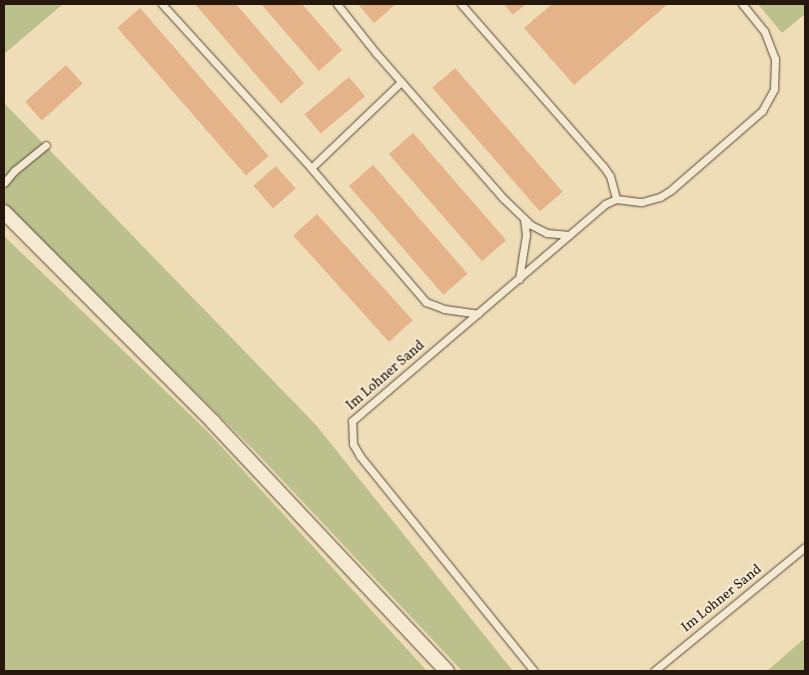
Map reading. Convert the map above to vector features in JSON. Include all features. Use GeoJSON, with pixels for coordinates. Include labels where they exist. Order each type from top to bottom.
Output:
{"type":"FeatureCollection","features":[{"type":"Feature","properties":{"kind":"street"},"geometry":{"type":"LineString","coordinates":[[4,212],[213,422],[447,671]]}},
{"type":"Feature","properties":{"kind":"lane"},"geometry":{"type":"LineString","coordinates":[[162,4],[311,168],[426,302],[444,309],[478,314]]}},
{"type":"Feature","properties":{"kind":"lane"},"geometry":{"type":"LineString","coordinates":[[337,4],[401,82],[504,200],[531,225],[547,233],[570,235]]}},
{"type":"Feature","properties":{"kind":"lane"},"geometry":{"type":"LineString","coordinates":[[461,4],[603,166],[610,176],[616,199],[642,202],[660,197],[671,190],[762,111],[774,88],[775,59],[764,31],[742,4]]}},
{"type":"Feature","properties":{"kind":"lane"},"geometry":{"type":"LineString","coordinates":[[311,168],[401,82]]}},
{"type":"Feature","properties":{"kind":"lane"},"geometry":{"type":"LineString","coordinates":[[4,183],[14,171],[46,145]]}},
{"type":"Feature","properties":{"kind":"lane","name":"Im Lohner Sand"},"geometry":{"type":"LineString","coordinates":[[534,671],[360,456],[352,438],[352,421],[605,204],[616,199]]}},
{"type":"Feature","properties":{"kind":"lane"},"geometry":{"type":"LineString","coordinates":[[519,279],[526,235],[524,218]]}},
{"type":"Feature","properties":{"kind":"lane","name":"Im Lohner Sand"},"geometry":{"type":"LineString","coordinates":[[654,671],[805,547]]}},
{"type":"Feature","properties":{"kind":"green space"},"geometry":{"type":"Polygon","coordinates":[[[4,4],[63,4],[4,54],[4,4]]]}},
{"type":"Feature","properties":{"kind":"green space"},"geometry":{"type":"Polygon","coordinates":[[[758,4],[805,4],[805,14],[782,33],[758,4]]]}},
{"type":"Feature","properties":{"kind":"green space"},"geometry":{"type":"Polygon","coordinates":[[[4,103],[316,425],[513,671],[462,671],[254,450],[4,204],[4,103]]]}},
{"type":"Feature","properties":{"kind":"green space"},"geometry":{"type":"Polygon","coordinates":[[[4,236],[208,432],[427,671],[4,671],[4,236]]]}},
{"type":"Feature","properties":{"kind":"green space"},"geometry":{"type":"Polygon","coordinates":[[[805,638],[805,671],[767,671],[805,638]]]}},
{"type":"Feature","properties":{"kind":"building"},"geometry":{"type":"Polygon","coordinates":[[[195,4],[236,4],[304,83],[281,104],[195,4]]]}},
{"type":"Feature","properties":{"kind":"building"},"geometry":{"type":"Polygon","coordinates":[[[261,4],[302,4],[342,50],[319,71],[261,4]]]}},
{"type":"Feature","properties":{"kind":"building"},"geometry":{"type":"Polygon","coordinates":[[[358,4],[396,4],[374,23],[358,4]]]}},
{"type":"Feature","properties":{"kind":"building"},"geometry":{"type":"Polygon","coordinates":[[[504,4],[526,4],[513,15],[504,4]]]}},
{"type":"Feature","properties":{"kind":"building"},"geometry":{"type":"Polygon","coordinates":[[[552,4],[668,4],[574,85],[524,28],[552,4]]]}},
{"type":"Feature","properties":{"kind":"building"},"geometry":{"type":"Polygon","coordinates":[[[140,8],[269,156],[246,176],[117,28],[140,8]]]}},
{"type":"Feature","properties":{"kind":"building"},"geometry":{"type":"Polygon","coordinates":[[[66,65],[83,84],[42,120],[25,102],[66,65]]]}},
{"type":"Feature","properties":{"kind":"building"},"geometry":{"type":"Polygon","coordinates":[[[455,68],[563,192],[540,211],[432,88],[455,68]]]}},
{"type":"Feature","properties":{"kind":"building"},"geometry":{"type":"Polygon","coordinates":[[[349,77],[365,96],[321,133],[305,114],[349,77]]]}},
{"type":"Feature","properties":{"kind":"building"},"geometry":{"type":"Polygon","coordinates":[[[413,133],[506,240],[482,261],[389,154],[413,133]]]}},
{"type":"Feature","properties":{"kind":"building"},"geometry":{"type":"Polygon","coordinates":[[[373,165],[467,274],[443,295],[349,186],[373,165]]]}},
{"type":"Feature","properties":{"kind":"building"},"geometry":{"type":"Polygon","coordinates":[[[276,166],[296,189],[273,208],[253,186],[276,166]]]}},
{"type":"Feature","properties":{"kind":"building"},"geometry":{"type":"Polygon","coordinates":[[[317,214],[413,320],[389,342],[293,235],[317,214]]]}}]}
